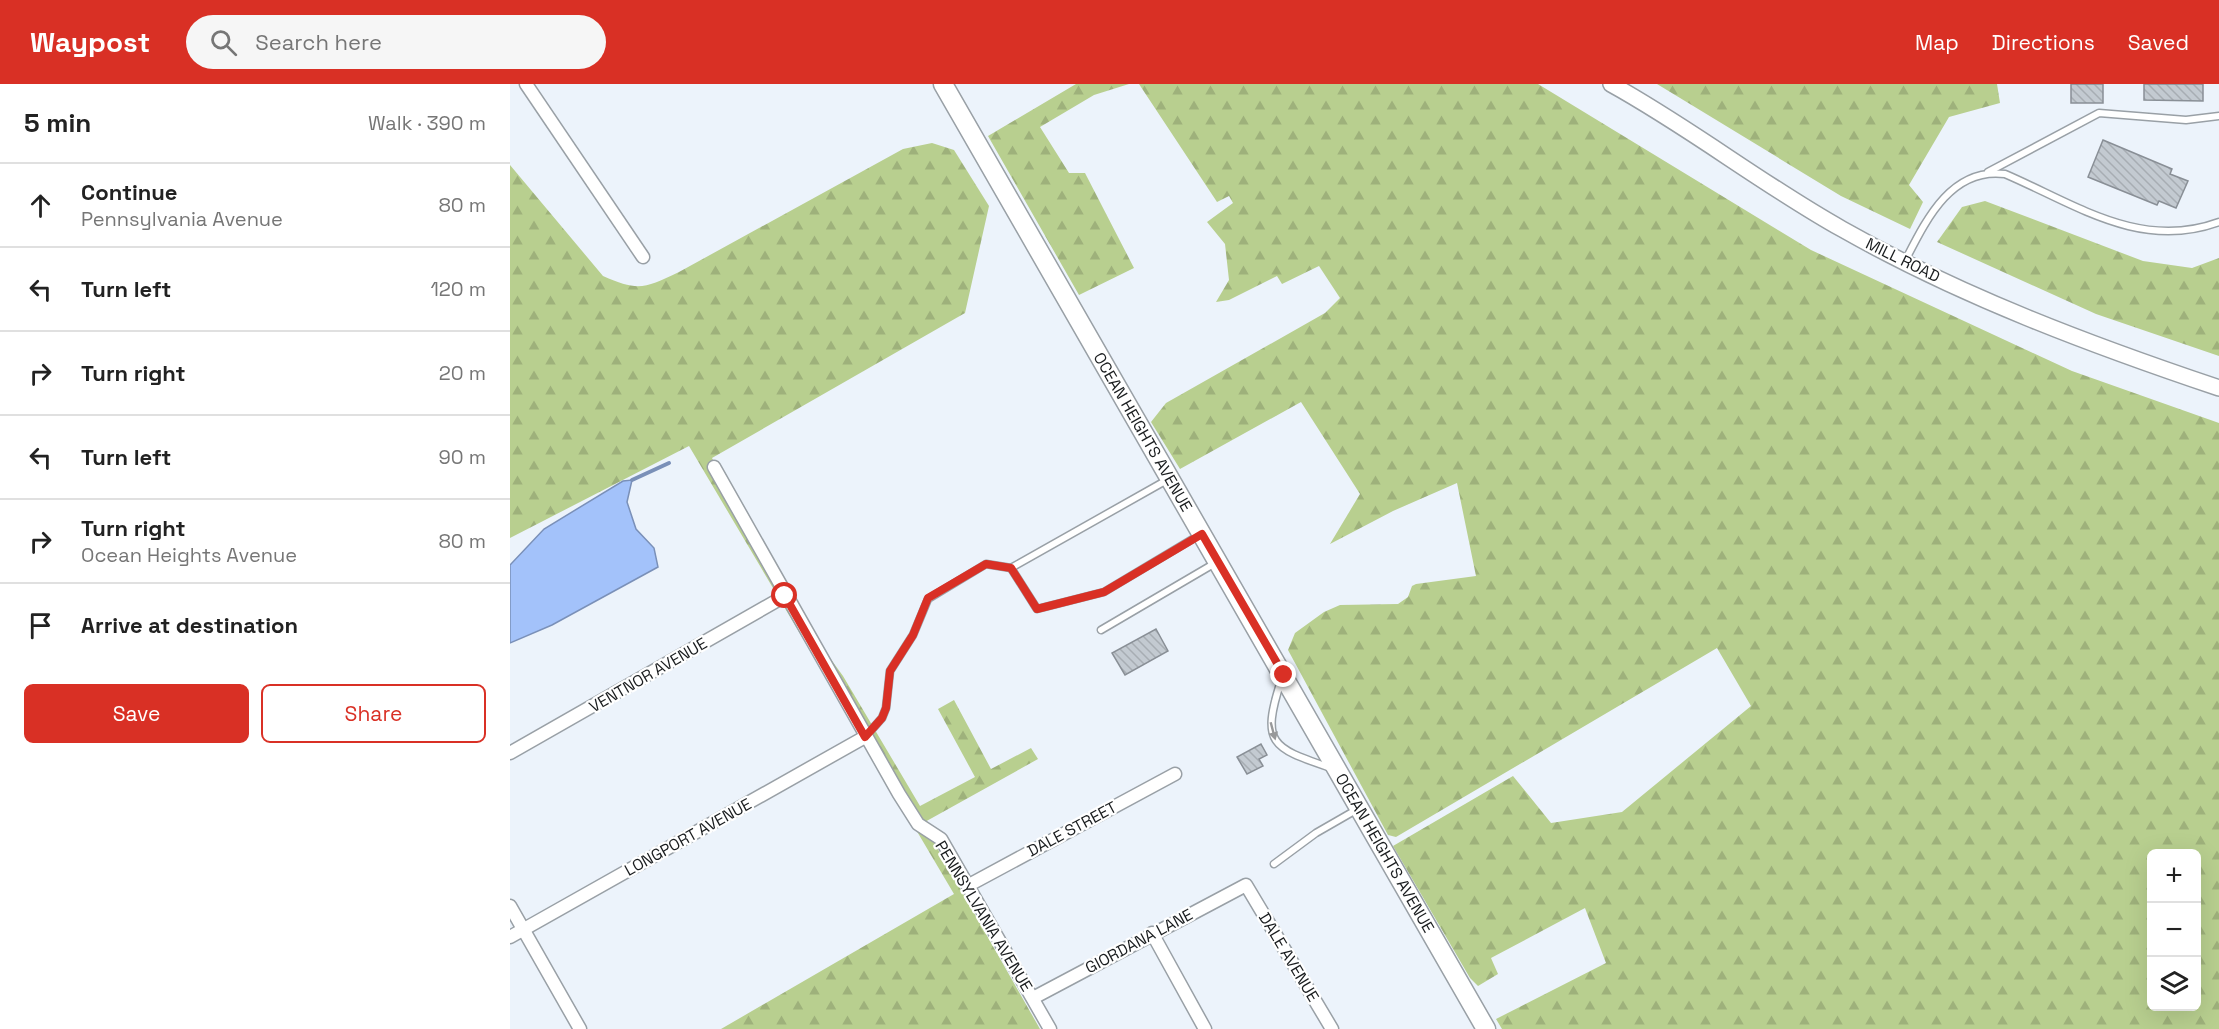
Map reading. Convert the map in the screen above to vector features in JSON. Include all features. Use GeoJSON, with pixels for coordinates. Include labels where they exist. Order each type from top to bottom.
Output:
{"type":"FeatureCollection","features":[{"type":"Feature","properties":{"kind":"main road","name":"OCEAN HEIGHTS AVENUE"},"geometry":{"type":"LineString","coordinates":[[943,84],[1486,1029]]}},
{"type":"Feature","properties":{"kind":"street"},"geometry":{"type":"LineString","coordinates":[[526,84],[643,257]]}},
{"type":"Feature","properties":{"kind":"street","name":"MILL ROAD"},"geometry":{"type":"LineString","coordinates":[[1611,84],[1669,118],[1824,219],[1905,261],[2099,346],[2219,388]]}},
{"type":"Feature","properties":{"kind":"street","name":"PENNSYLVANIA AVENUE"},"geometry":{"type":"LineString","coordinates":[[714,466],[865,737],[918,824],[941,838],[1050,1029]]}},
{"type":"Feature","properties":{"kind":"street","name":"VENTNOR AVENUE"},"geometry":{"type":"LineString","coordinates":[[510,753],[785,596]]}},
{"type":"Feature","properties":{"kind":"street","name":"LONGPORT AVENUE"},"geometry":{"type":"LineString","coordinates":[[510,937],[865,737]]}},
{"type":"Feature","properties":{"kind":"street","name":"DALE STREET"},"geometry":{"type":"LineString","coordinates":[[969,885],[1175,774]]}},
{"type":"Feature","properties":{"kind":"street","name":"GIORDANA LANE"},"geometry":{"type":"LineString","coordinates":[[1033,998],[1246,885]]}},
{"type":"Feature","properties":{"kind":"street","name":"DALE AVENUE"},"geometry":{"type":"LineString","coordinates":[[1246,885],[1332,1029]]}},
{"type":"Feature","properties":{"kind":"street"},"geometry":{"type":"LineString","coordinates":[[510,906],[580,1029]]}},
{"type":"Feature","properties":{"kind":"street"},"geometry":{"type":"LineString","coordinates":[[1152,933],[1206,1029]]}},
{"type":"Feature","properties":{"kind":"lane"},"geometry":{"type":"LineString","coordinates":[[1905,261],[1928,218],[1950,191],[1965,181],[1985,174],[2064,134],[2099,113],[2186,120],[2219,116]]}},
{"type":"Feature","properties":{"kind":"lane"},"geometry":{"type":"LineString","coordinates":[[1985,174],[2005,174],[2100,219],[2127,228],[2182,232],[2219,222]]}},
{"type":"Feature","properties":{"kind":"lane"},"geometry":{"type":"LineString","coordinates":[[865,737],[882,718],[886,708],[890,671],[913,635],[928,598],[986,564],[1011,568],[1170,478]]}},
{"type":"Feature","properties":{"kind":"lane"},"geometry":{"type":"LineString","coordinates":[[1011,568],[1037,609],[1104,592],[1202,534]]}},
{"type":"Feature","properties":{"kind":"lane"},"geometry":{"type":"LineString","coordinates":[[1101,630],[1218,561]]}},
{"type":"Feature","properties":{"kind":"lane"},"geometry":{"type":"LineString","coordinates":[[1284,675],[1271,714],[1274,738],[1287,752],[1338,770]]}},
{"type":"Feature","properties":{"kind":"lane"},"geometry":{"type":"LineString","coordinates":[[1274,864],[1316,833],[1359,808]]}},
{"type":"Feature","properties":{"kind":"green space"},"geometry":{"type":"Polygon","coordinates":[[[1076,84],[1129,84],[1094,95],[1040,127],[1069,173],[1085,173],[1134,268],[1079,295],[988,136],[1076,84]]]}},
{"type":"Feature","properties":{"kind":"green space"},"geometry":{"type":"Polygon","coordinates":[[[1139,84],[1538,84],[1811,250],[2072,371],[2219,423],[2219,1029],[1502,1029],[1496,1019],[1606,963],[1585,908],[1491,958],[1498,974],[1478,986],[1470,978],[1393,846],[1513,776],[1551,823],[1622,812],[1751,706],[1717,648],[1396,837],[1388,835],[1288,650],[1295,633],[1324,612],[1340,605],[1398,604],[1408,597],[1412,586],[1416,584],[1476,576],[1457,483],[1393,511],[1330,544],[1360,494],[1301,402],[1180,469],[1151,422],[1166,403],[1325,313],[1340,298],[1319,266],[1282,284],[1277,276],[1229,300],[1216,302],[1229,280],[1225,244],[1207,222],[1233,203],[1229,196],[1217,202],[1139,84]]]}},
{"type":"Feature","properties":{"kind":"green space"},"geometry":{"type":"Polygon","coordinates":[[[1657,84],[1997,84],[2000,103],[1949,117],[1909,185],[1923,202],[1910,229],[1841,196],[1657,84]]]}},
{"type":"Feature","properties":{"kind":"green space"},"geometry":{"type":"Polygon","coordinates":[[[932,143],[954,150],[989,206],[965,313],[712,458],[785,596],[843,676],[920,806],[975,777],[938,709],[954,700],[991,769],[1031,748],[1038,759],[923,823],[1040,1029],[721,1029],[954,894],[689,446],[510,538],[510,165],[603,276],[625,284],[642,286],[658,282],[679,272],[903,149],[932,143]]]}},
{"type":"Feature","properties":{"kind":"green space"},"geometry":{"type":"Polygon","coordinates":[[[1985,201],[2143,261],[2192,268],[2219,258],[2219,356],[2096,314],[1937,242],[1962,207],[1985,201]]]}},
{"type":"Feature","properties":{"kind":"water"},"geometry":{"type":"Polygon","coordinates":[[[632,480],[627,502],[636,529],[654,548],[658,567],[552,625],[510,643],[510,565],[544,529],[623,481],[632,480]]]}},
{"type":"Feature","properties":{"kind":"building"},"geometry":{"type":"Polygon","coordinates":[[[2071,84],[2103,84],[2103,103],[2071,103],[2071,84]]]}},
{"type":"Feature","properties":{"kind":"building"},"geometry":{"type":"Polygon","coordinates":[[[2144,84],[2203,84],[2203,101],[2144,100],[2144,84]]]}},
{"type":"Feature","properties":{"kind":"building"},"geometry":{"type":"Polygon","coordinates":[[[2103,140],[2172,169],[2170,174],[2188,181],[2176,208],[2159,201],[2157,205],[2088,177],[2103,140]]]}},
{"type":"Feature","properties":{"kind":"building"},"geometry":{"type":"Polygon","coordinates":[[[1156,629],[1168,651],[1125,675],[1112,653],[1156,629]]]}},
{"type":"Feature","properties":{"kind":"building"},"geometry":{"type":"Polygon","coordinates":[[[1261,744],[1267,755],[1259,759],[1263,766],[1247,774],[1237,757],[1261,744]]]}},
{"type":"Feature","properties":{"kind":"waterway"},"geometry":{"type":"LineString","coordinates":[[632,480],[669,463]]}},
{"type":"Feature","properties":{"kind":"route"},"geometry":{"type":"LineString","coordinates":[[785,596],[865,737],[882,718],[888,697],[890,671],[913,635],[928,598],[986,564],[1011,568],[1037,609],[1104,592],[1202,534],[1284,675]]}}]}
